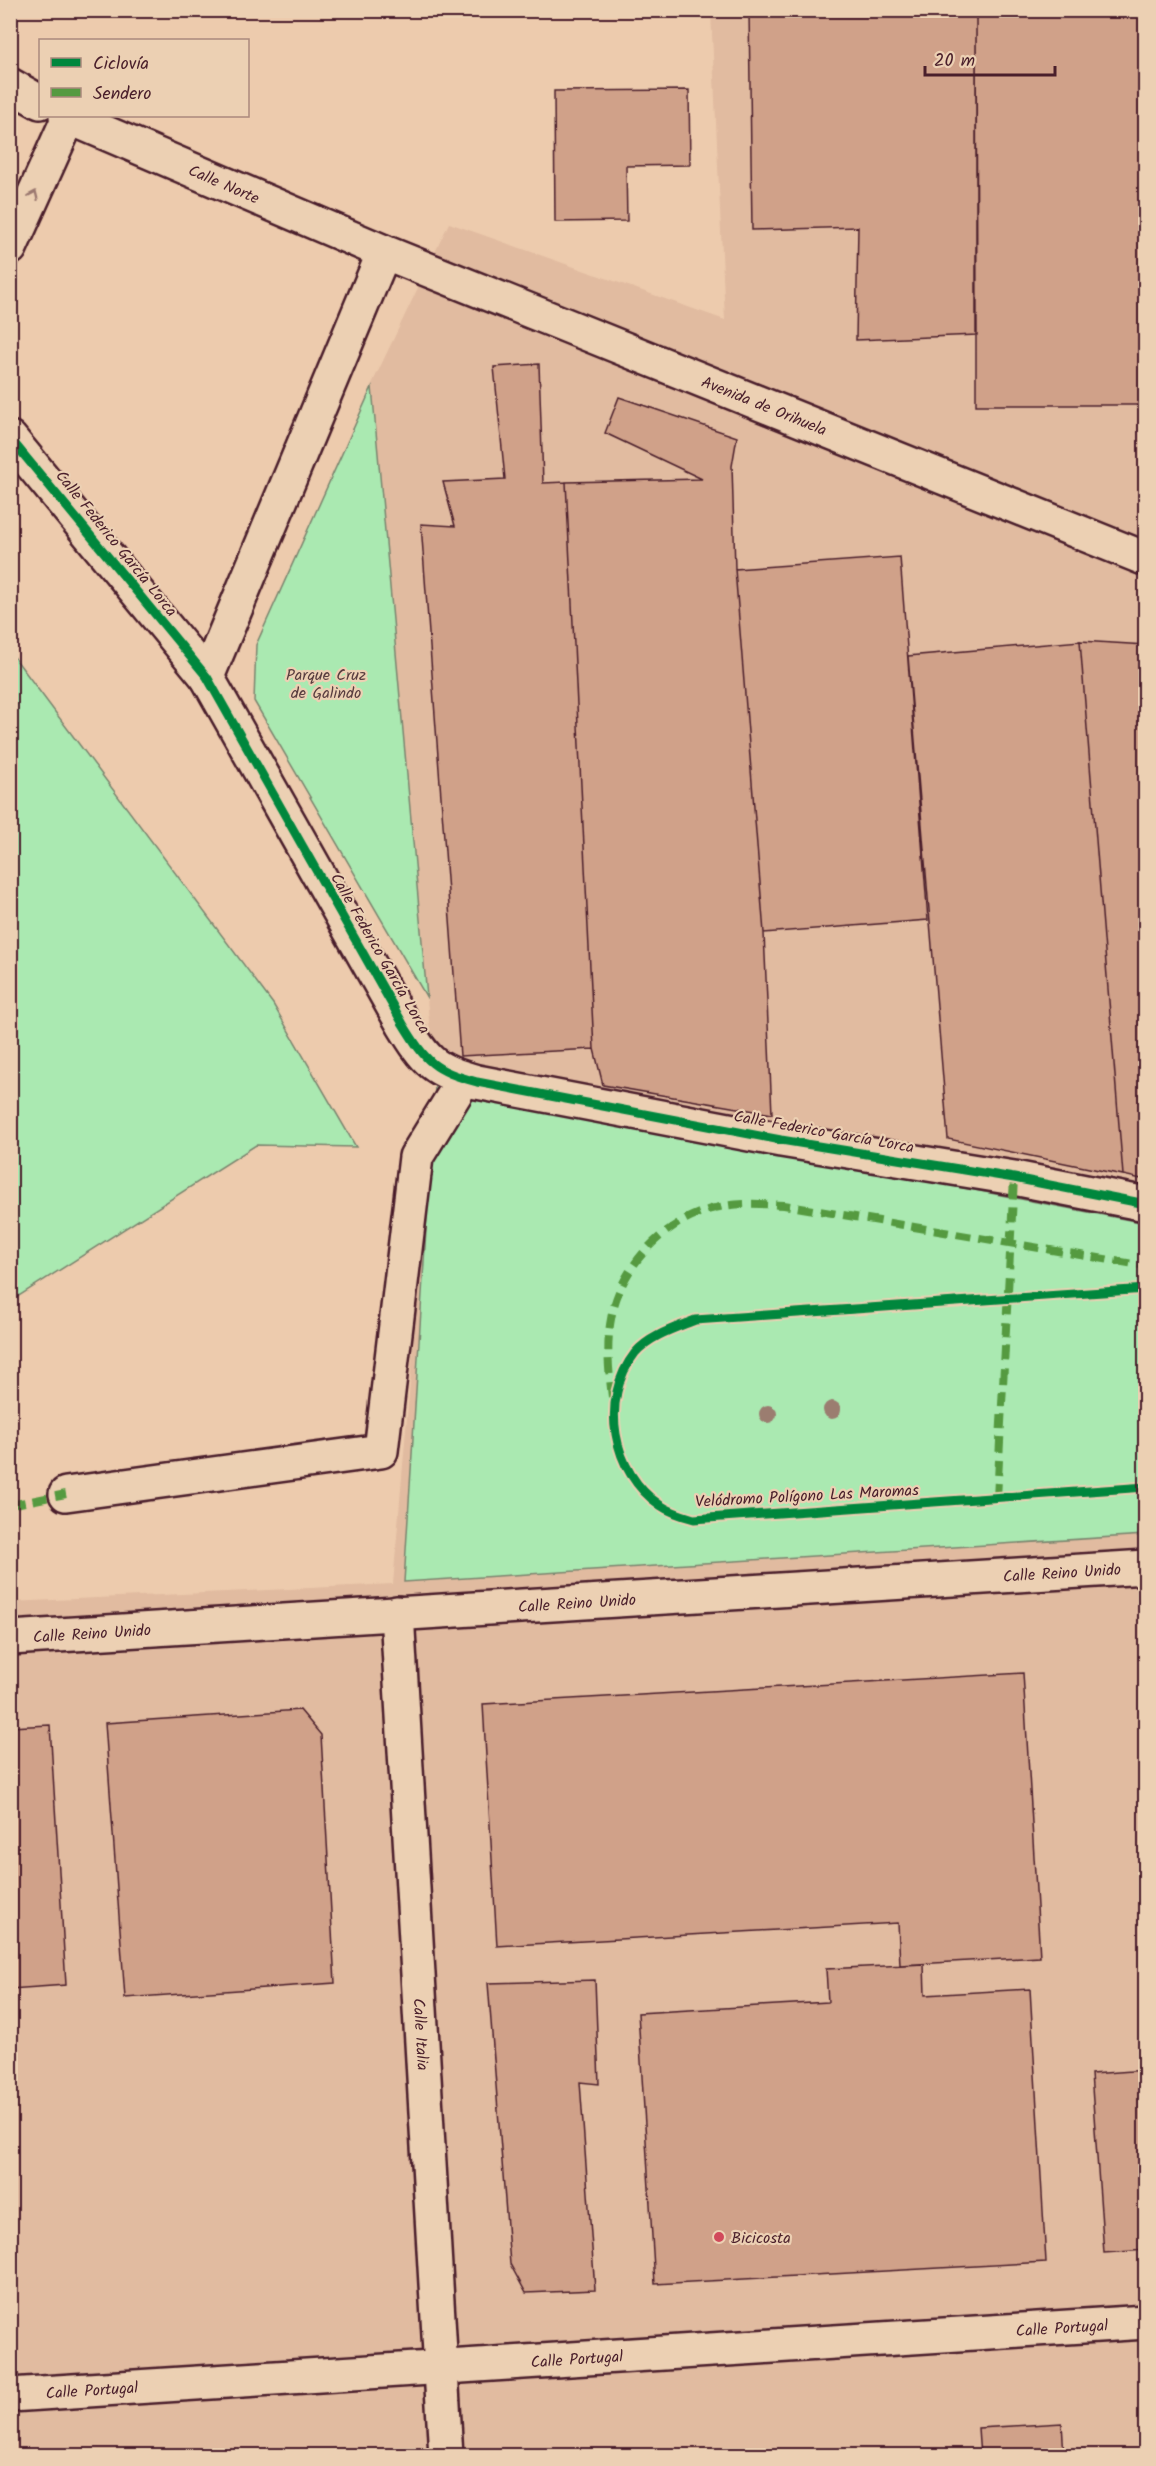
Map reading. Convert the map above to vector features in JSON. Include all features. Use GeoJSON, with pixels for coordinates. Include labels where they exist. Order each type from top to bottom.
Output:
{"type":"FeatureCollection","features":[{"type":"Feature","properties":{"kind":"street"},"geometry":{"type":"LineString","coordinates":[[10,85],[39,101]]}},
{"type":"Feature","properties":{"kind":"street"},"geometry":{"type":"LineString","coordinates":[[10,248],[67,117]]}},
{"type":"Feature","properties":{"kind":"street","name":"Calle Norte"},"geometry":{"type":"LineString","coordinates":[[69,117],[384,252]]}},
{"type":"Feature","properties":{"kind":"street"},"geometry":{"type":"LineString","coordinates":[[207,676],[384,252]]}},
{"type":"Feature","properties":{"kind":"street","name":"Avenida de Orihuela"},"geometry":{"type":"LineString","coordinates":[[384,252],[1146,559]]}},
{"type":"Feature","properties":{"kind":"street","name":"Calle Federico García Lorca"},"geometry":{"type":"LineString","coordinates":[[10,438],[207,676],[422,1054],[446,1074],[770,1138],[1014,1178],[1146,1204]]}},
{"type":"Feature","properties":{"kind":"street"},"geometry":{"type":"LineString","coordinates":[[66,1494],[381,1451],[416,1157],[464,1079]]}},
{"type":"Feature","properties":{"kind":"street","name":"Calle Reino Unido"},"geometry":{"type":"LineString","coordinates":[[10,1638],[1146,1567]]}},
{"type":"Feature","properties":{"kind":"street","name":"Calle Italia"},"geometry":{"type":"LineString","coordinates":[[397,1613],[446,2456]]}},
{"type":"Feature","properties":{"kind":"street","name":"Calle Portugal"},"geometry":{"type":"LineString","coordinates":[[10,2395],[1146,2322]]}},
{"type":"Feature","properties":{"kind":"shaded area"},"geometry":{"type":"Polygon","coordinates":[[[711,11],[1145,11],[1145,2455],[11,2456],[11,1602],[393,1584],[435,1086],[371,386],[449,223],[725,320],[711,11]]]}},
{"type":"Feature","properties":{"kind":"green space","name":"Parque Cruz de Galindo"},"geometry":{"type":"Polygon","coordinates":[[[372,387],[427,998],[254,701],[256,645],[372,387]]]}},
{"type":"Feature","properties":{"kind":"green space"},"geometry":{"type":"Polygon","coordinates":[[[11,653],[273,1004],[356,1147],[256,1145],[11,1301],[11,653]]]}},
{"type":"Feature","properties":{"kind":"green space"},"geometry":{"type":"Polygon","coordinates":[[[435,1086],[1145,1223],[1145,1535],[404,1582],[435,1086]]]}},
{"type":"Feature","properties":{"kind":"building"},"geometry":{"type":"Polygon","coordinates":[[[749,10],[976,10],[977,335],[856,340],[858,227],[752,230],[749,10]]]}},
{"type":"Feature","properties":{"kind":"building"},"geometry":{"type":"Polygon","coordinates":[[[976,10],[1146,10],[1146,405],[976,405],[976,10]]]}},
{"type":"Feature","properties":{"kind":"building"},"geometry":{"type":"Polygon","coordinates":[[[689,90],[690,165],[626,166],[627,221],[555,222],[554,91],[689,90]]]}},
{"type":"Feature","properties":{"kind":"building"},"geometry":{"type":"Polygon","coordinates":[[[539,364],[543,483],[566,482],[594,1049],[460,1056],[421,524],[455,526],[443,482],[505,479],[494,367],[539,364]]]}},
{"type":"Feature","properties":{"kind":"building"},"geometry":{"type":"Polygon","coordinates":[[[619,397],[737,437],[732,466],[735,569],[764,933],[772,1114],[603,1085],[594,1049],[566,482],[702,479],[605,433],[619,397]]]}},
{"type":"Feature","properties":{"kind":"building"},"geometry":{"type":"Polygon","coordinates":[[[900,557],[928,920],[764,933],[735,569],[900,557]]]}},
{"type":"Feature","properties":{"kind":"building"},"geometry":{"type":"Polygon","coordinates":[[[1080,641],[1146,645],[1146,1180],[1123,1175],[1080,641]]]}},
{"type":"Feature","properties":{"kind":"building"},"geometry":{"type":"Polygon","coordinates":[[[1080,641],[1123,1175],[948,1139],[908,656],[1080,641]]]}},
{"type":"Feature","properties":{"kind":"building"},"geometry":{"type":"Polygon","coordinates":[[[1023,1673],[1040,1957],[900,1965],[898,1923],[497,1946],[483,1704],[1023,1673]]]}},
{"type":"Feature","properties":{"kind":"building"},"geometry":{"type":"Polygon","coordinates":[[[300,1710],[321,1735],[335,1983],[125,1998],[105,1723],[300,1710]]]}},
{"type":"Feature","properties":{"kind":"building"},"geometry":{"type":"Polygon","coordinates":[[[50,1725],[66,1985],[10,1989],[10,1727],[50,1725]]]}},
{"type":"Feature","properties":{"kind":"building"},"geometry":{"type":"Polygon","coordinates":[[[924,1964],[925,1995],[1030,1989],[1046,2262],[655,2284],[638,2013],[828,2002],[826,1969],[924,1964]]]}},
{"type":"Feature","properties":{"kind":"building"},"geometry":{"type":"Polygon","coordinates":[[[595,1980],[599,2084],[580,2082],[595,2290],[526,2293],[510,2264],[488,1983],[595,1980]]]}},
{"type":"Feature","properties":{"kind":"building"},"geometry":{"type":"Polygon","coordinates":[[[1146,2070],[1146,2250],[1104,2253],[1091,2074],[1146,2070]]]}},
{"type":"Feature","properties":{"kind":"building"},"geometry":{"type":"Polygon","coordinates":[[[1062,2423],[1064,2456],[980,2456],[978,2428],[1062,2423]]]}},
{"type":"Feature","properties":{"kind":"marked path"},"geometry":{"type":"LineString","coordinates":[[997,1498],[1014,1178]]}},
{"type":"Feature","properties":{"kind":"marked path"},"geometry":{"type":"LineString","coordinates":[[612,1397],[608,1358],[609,1329],[616,1300],[624,1281],[647,1248],[662,1235],[678,1223],[715,1208],[741,1204],[784,1205],[1146,1266]]}},
{"type":"Feature","properties":{"kind":"marked path"},"geometry":{"type":"LineString","coordinates":[[10,1505],[66,1494]]}},
{"type":"Feature","properties":{"kind":"cycle path"},"geometry":{"type":"LineString","coordinates":[[10,438],[207,677],[403,1024],[418,1048],[441,1069],[477,1082],[781,1140],[1014,1178],[1146,1204]]}},
{"type":"Feature","properties":{"kind":"cycle path","name":"Velódromo Polígono Las Maromas"},"geometry":{"type":"LineString","coordinates":[[1146,1289],[695,1320],[655,1337],[635,1353],[624,1371],[617,1392],[614,1413],[616,1434],[631,1474],[644,1491],[660,1505],[672,1512],[694,1519],[1146,1487]]}},
{"type":"Feature","properties":{"kind":"place","name":"Bicicosta"},"geometry":{"type":"Point","coordinates":[719,2237]}}]}
